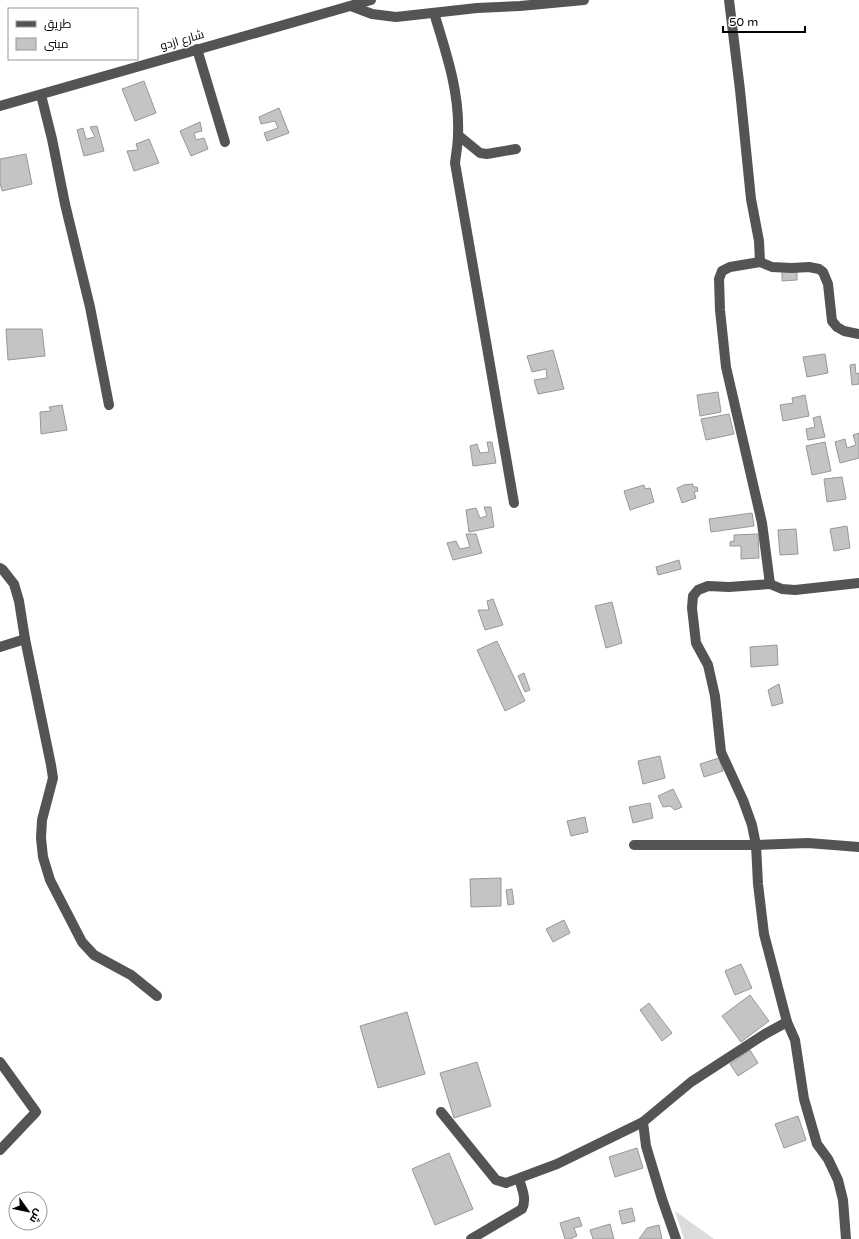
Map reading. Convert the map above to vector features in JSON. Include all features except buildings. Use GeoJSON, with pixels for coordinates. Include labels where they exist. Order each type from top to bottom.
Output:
{"type":"FeatureCollection","features":[{"type":"Feature","properties":{"kind":"street","name":"شارع ازدو"},"geometry":{"type":"LineString","coordinates":[[0,106],[372,0]]}},
{"type":"Feature","properties":{"kind":"street"},"geometry":{"type":"LineString","coordinates":[[351,6],[372,14],[396,17],[434,12],[584,0]]}},
{"type":"Feature","properties":{"kind":"street"},"geometry":{"type":"LineString","coordinates":[[729,0],[751,199],[758,235],[760,262]]}},
{"type":"Feature","properties":{"kind":"street"},"geometry":{"type":"LineString","coordinates":[[434,12],[451,67],[457,105],[458,135],[455,163],[514,503]]}},
{"type":"Feature","properties":{"kind":"street"},"geometry":{"type":"LineString","coordinates":[[197,49],[225,142]]}},
{"type":"Feature","properties":{"kind":"street"},"geometry":{"type":"LineString","coordinates":[[41,95],[90,307],[109,405]]}},
{"type":"Feature","properties":{"kind":"street"},"geometry":{"type":"LineString","coordinates":[[458,135],[480,153],[487,154],[516,149]]}},
{"type":"Feature","properties":{"kind":"street"},"geometry":{"type":"LineString","coordinates":[[770,584],[762,523],[726,367],[720,310],[719,279],[722,271],[730,267],[760,262],[772,266],[792,268],[809,266],[819,269],[823,272],[828,284],[832,321],[837,327],[844,331],[859,334]]}},
{"type":"Feature","properties":{"kind":"street"},"geometry":{"type":"LineString","coordinates":[[0,568],[14,584],[19,601],[25,639],[53,778],[42,820],[41,838],[43,857],[50,880],[82,942],[94,955],[131,975],[157,996]]}},
{"type":"Feature","properties":{"kind":"street"},"geometry":{"type":"LineString","coordinates":[[846,1239],[843,1200],[838,1180],[828,1159],[817,1144],[804,1099],[794,1040],[786,1022],[764,934],[758,884],[756,845],[752,825],[743,800],[721,752],[716,696],[708,665],[696,643],[692,602],[693,596],[698,590],[708,586],[729,587],[770,584],[782,589],[795,590],[859,583]]}},
{"type":"Feature","properties":{"kind":"street"},"geometry":{"type":"LineString","coordinates":[[0,647],[25,639]]}},
{"type":"Feature","properties":{"kind":"street"},"geometry":{"type":"LineString","coordinates":[[634,845],[756,845],[808,843],[859,847]]}},
{"type":"Feature","properties":{"kind":"street"},"geometry":{"type":"LineString","coordinates":[[441,1112],[496,1180],[506,1183],[557,1164],[643,1122],[691,1082],[786,1022]]}},
{"type":"Feature","properties":{"kind":"street"},"geometry":{"type":"LineString","coordinates":[[0,1062],[36,1112],[0,1150]]}},
{"type":"Feature","properties":{"kind":"street"},"geometry":{"type":"LineString","coordinates":[[643,1122],[646,1146],[676,1239]]}},
{"type":"Feature","properties":{"kind":"street"},"geometry":{"type":"LineString","coordinates":[[471,1239],[522,1209],[524,1198],[519,1179]]}},
{"type":"Feature","properties":{"kind":"shaded area"},"geometry":{"type":"Polygon","coordinates":[[[675,1211],[714,1239],[684,1239],[675,1211]]]}}]}
